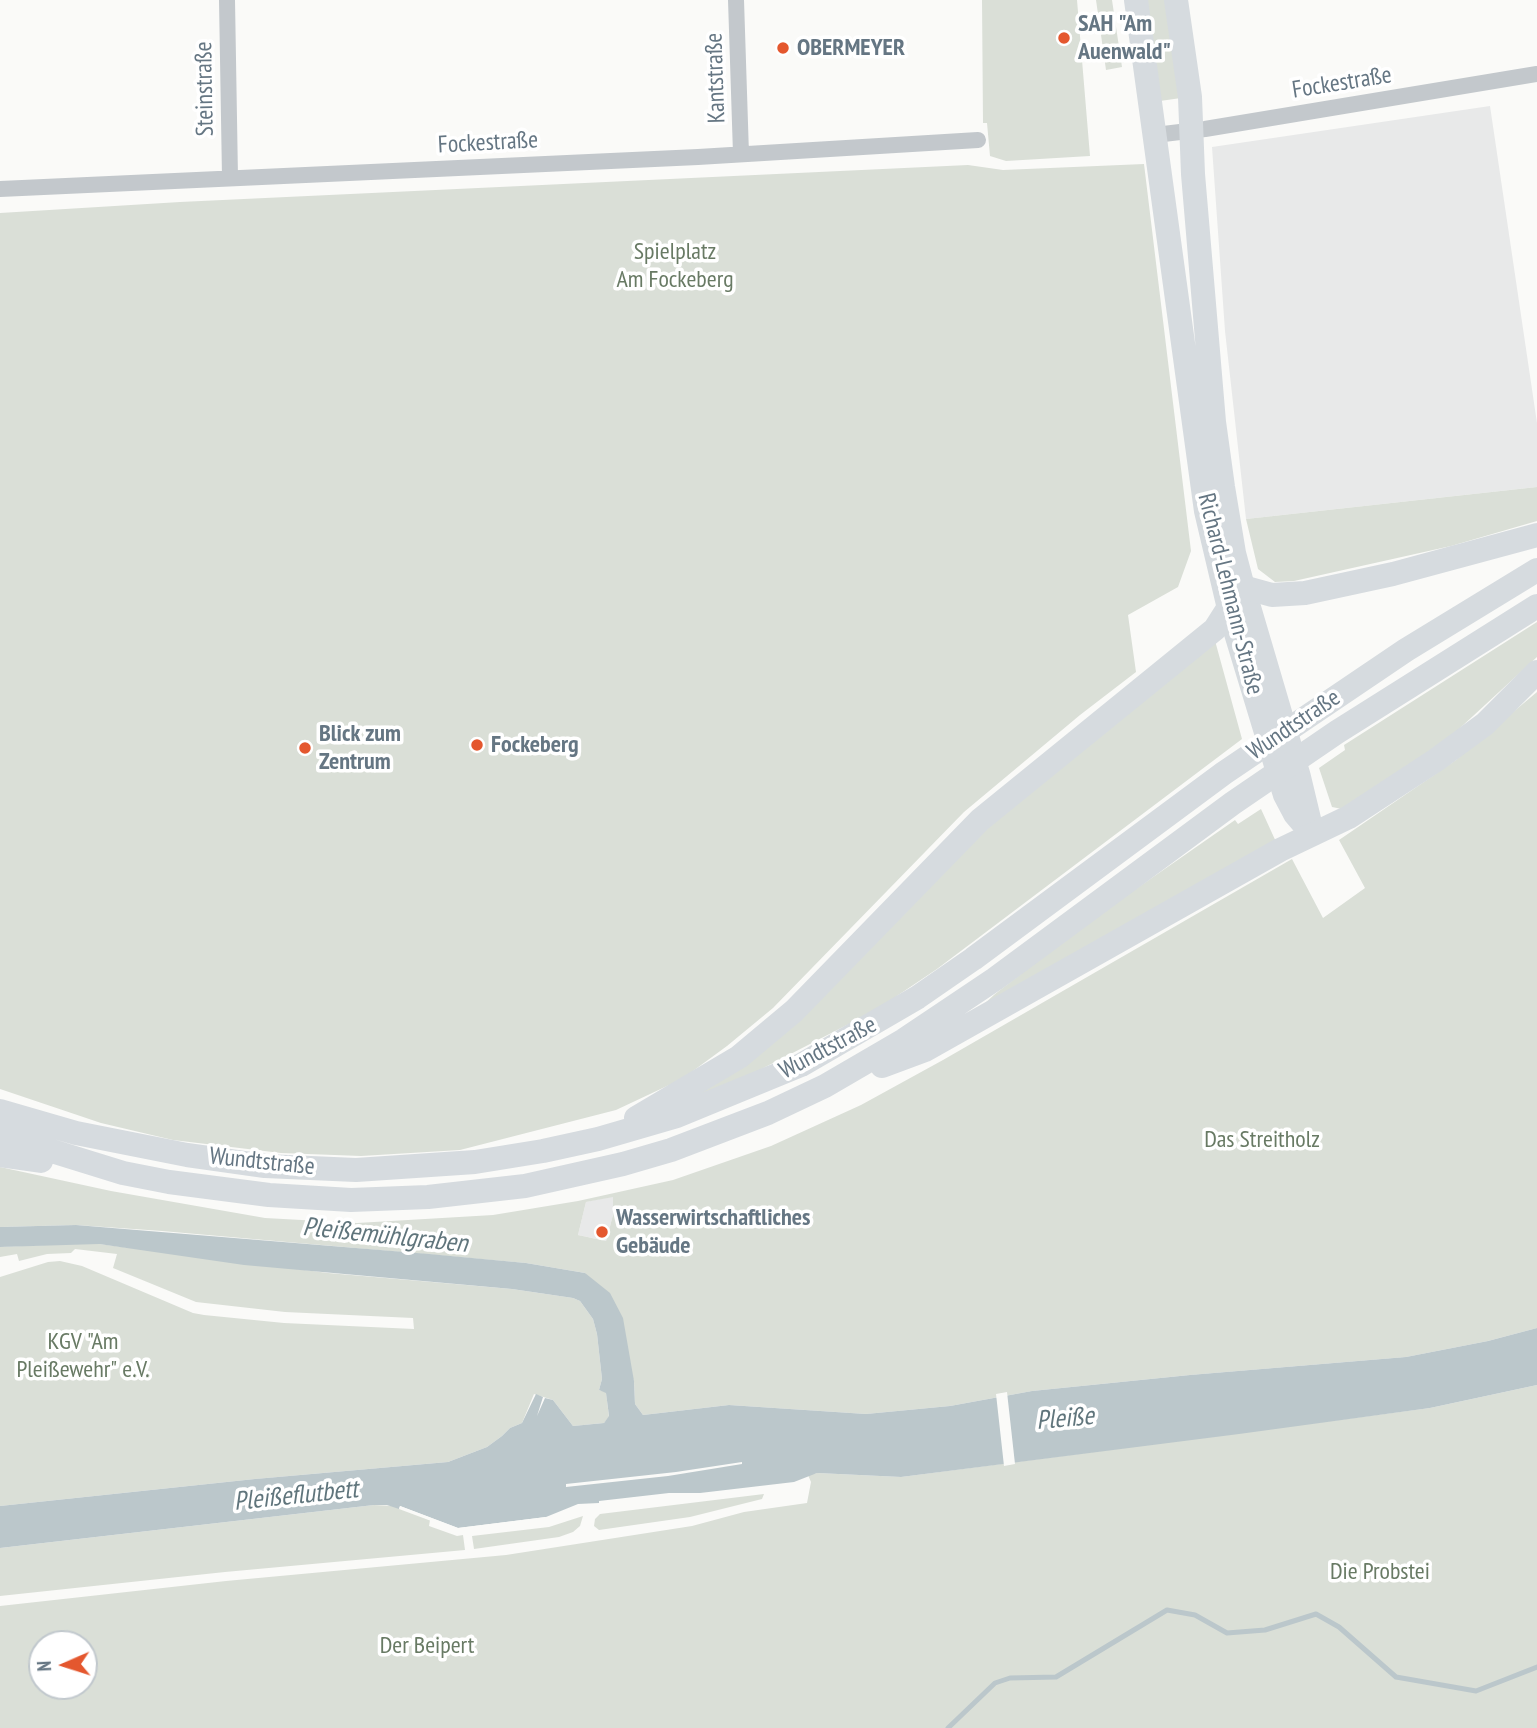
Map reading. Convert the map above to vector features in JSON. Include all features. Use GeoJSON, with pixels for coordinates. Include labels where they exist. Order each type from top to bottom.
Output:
{"type":"FeatureCollection","features":[{"type":"Feature","properties":{"kind":"main road","name":"Richard-Lehmann-Straße"},"geometry":{"type":"LineString","coordinates":[[1136,0],[1206,512],[1236,597],[1285,795],[1295,814],[1312,834]]}},
{"type":"Feature","properties":{"kind":"main road","name":"Richard-Lehmann-Straße"},"geometry":{"type":"LineString","coordinates":[[1176,0],[1190,97],[1214,422],[1234,553],[1236,597]]}},
{"type":"Feature","properties":{"kind":"main road"},"geometry":{"type":"LineString","coordinates":[[598,1139],[673,1098],[739,1057],[794,1012],[980,820],[1215,629],[1236,597],[1305,593],[1393,574],[1537,535]]}},
{"type":"Feature","properties":{"kind":"main road","name":"Wundtstraße"},"geometry":{"type":"LineString","coordinates":[[0,1111],[76,1133],[187,1155],[265,1166],[356,1170],[475,1162],[543,1151],[598,1139],[677,1116],[719,1101],[801,1065],[918,997],[1224,773],[1406,650],[1537,570]]}},
{"type":"Feature","properties":{"kind":"main road","name":"Wundtstraße"},"geometry":{"type":"LineString","coordinates":[[0,1135],[123,1173],[169,1182],[269,1195],[351,1200],[476,1192],[574,1176],[671,1150],[768,1113],[825,1086],[904,1040],[950,1010],[1233,803],[1336,732],[1537,606]]}},
{"type":"Feature","properties":{"kind":"main road"},"geometry":{"type":"LineString","coordinates":[[825,1086],[925,1050],[1312,834],[1349,817],[1485,724],[1537,673]]}},
{"type":"Feature","properties":{"kind":"main road"},"geometry":{"type":"LineString","coordinates":[[0,1155],[123,1173]]}},
{"type":"Feature","properties":{"kind":"street","name":"Steinstraße"},"geometry":{"type":"LineString","coordinates":[[227,0],[230,177]]}},
{"type":"Feature","properties":{"kind":"street","name":"Kantstraße"},"geometry":{"type":"LineString","coordinates":[[736,0],[741,154]]}},
{"type":"Feature","properties":{"kind":"street","name":"Fockestraße"},"geometry":{"type":"LineString","coordinates":[[1155,135],[1537,74]]}},
{"type":"Feature","properties":{"kind":"street","name":"Fockestraße"},"geometry":{"type":"LineString","coordinates":[[0,189],[741,154],[978,140]]}},
{"type":"Feature","properties":{"kind":"shaded area"},"geometry":{"type":"Polygon","coordinates":[[[1490,106],[1537,423],[1537,487],[1246,519],[1225,331],[1212,147],[1490,106]]]}},
{"type":"Feature","properties":{"kind":"shaded area"},"geometry":{"type":"Polygon","coordinates":[[[613,1196],[613,1215],[606,1241],[578,1235],[586,1202],[613,1196]]]}},
{"type":"Feature","properties":{"kind":"green space"},"geometry":{"type":"Polygon","coordinates":[[[982,0],[1077,0],[1090,156],[1006,161],[990,156],[987,123],[983,123],[982,0]]]}},
{"type":"Feature","properties":{"kind":"green space"},"geometry":{"type":"Polygon","coordinates":[[[1096,0],[1112,0],[1122,67],[1106,70],[1096,0]]]}},
{"type":"Feature","properties":{"kind":"green space"},"geometry":{"type":"Polygon","coordinates":[[[1145,0],[1167,0],[1181,98],[1160,101],[1145,0]]]}},
{"type":"Feature","properties":{"kind":"green space","name":"Spielplatz Am Fockeberg"},"geometry":{"type":"Polygon","coordinates":[[[1144,164],[1191,551],[1178,587],[1128,615],[1136,672],[964,812],[773,1008],[727,1046],[682,1079],[616,1110],[460,1150],[361,1156],[281,1153],[173,1140],[101,1123],[0,1089],[0,213],[968,165],[1003,170],[1144,164]]]}},
{"type":"Feature","properties":{"kind":"green space"},"geometry":{"type":"Polygon","coordinates":[[[1537,487],[1537,521],[1451,546],[1294,581],[1275,582],[1258,569],[1246,519],[1537,487]]]}},
{"type":"Feature","properties":{"kind":"green space"},"geometry":{"type":"Polygon","coordinates":[[[1537,622],[1537,657],[1447,740],[1342,809],[1332,807],[1319,768],[1345,750],[1344,745],[1537,622]]]}},
{"type":"Feature","properties":{"kind":"green space"},"geometry":{"type":"Polygon","coordinates":[[[1214,637],[1242,739],[937,969],[876,1010],[744,1078],[674,1106],[985,826],[1214,637]]]}},
{"type":"Feature","properties":{"kind":"green space","name":"Das Streitholz"},"geometry":{"type":"Polygon","coordinates":[[[1537,692],[1537,1328],[1488,1341],[1406,1357],[1032,1391],[950,1406],[866,1414],[729,1405],[643,1415],[635,1404],[634,1381],[585,1273],[526,1263],[162,1231],[76,1225],[0,1227],[0,1167],[111,1191],[265,1218],[357,1223],[493,1215],[578,1201],[673,1180],[771,1146],[861,1105],[1292,859],[1323,918],[1365,888],[1339,840],[1456,760],[1537,692]],[[613,1197],[586,1202],[578,1235],[606,1241],[613,1215],[613,1197]]]}},
{"type":"Feature","properties":{"kind":"green space"},"geometry":{"type":"Polygon","coordinates":[[[1261,809],[1277,844],[969,1018],[995,994],[1090,921],[1235,820],[1238,824],[1261,809]]]}},
{"type":"Feature","properties":{"kind":"green space","name":"KGV \"Am Pleißewehr\" e.V."},"geometry":{"type":"Polygon","coordinates":[[[99,1244],[328,1273],[512,1289],[573,1298],[580,1301],[593,1319],[602,1379],[599,1390],[606,1392],[609,1417],[604,1423],[573,1426],[553,1400],[534,1394],[522,1423],[510,1428],[487,1447],[448,1462],[0,1506],[0,1277],[48,1262],[60,1261],[82,1266],[193,1313],[284,1323],[414,1329],[413,1318],[285,1312],[196,1302],[113,1268],[117,1254],[75,1249],[71,1253],[47,1254],[19,1261],[17,1254],[0,1257],[0,1247],[99,1244]]]}},
{"type":"Feature","properties":{"kind":"green space","name":"Die Probstei"},"geometry":{"type":"Polygon","coordinates":[[[1537,1385],[1537,1728],[0,1728],[0,1606],[226,1581],[506,1555],[692,1526],[744,1512],[807,1503],[811,1482],[808,1475],[817,1473],[901,1477],[1430,1408],[1537,1385]]]}},
{"type":"Feature","properties":{"kind":"green space"},"geometry":{"type":"Polygon","coordinates":[[[764,1494],[762,1499],[690,1517],[599,1530],[594,1526],[595,1519],[600,1514],[764,1494]]]}},
{"type":"Feature","properties":{"kind":"green space"},"geometry":{"type":"Polygon","coordinates":[[[374,1505],[394,1506],[430,1520],[429,1526],[457,1536],[463,1535],[465,1550],[0,1596],[0,1548],[374,1505]]]}},
{"type":"Feature","properties":{"kind":"green space"},"geometry":{"type":"Polygon","coordinates":[[[583,1516],[580,1526],[559,1537],[474,1549],[472,1536],[549,1527],[583,1516]]]}},
{"type":"Feature","properties":{"kind":"water"},"geometry":{"type":"Polygon","coordinates":[[[76,1225],[526,1263],[585,1273],[610,1293],[623,1318],[634,1381],[635,1404],[643,1415],[729,1405],[866,1414],[950,1406],[1032,1391],[1406,1357],[1488,1341],[1537,1328],[1537,1385],[1430,1408],[1239,1434],[901,1477],[817,1473],[794,1482],[578,1504],[546,1517],[458,1528],[400,1506],[399,1509],[374,1505],[0,1548],[0,1506],[448,1462],[487,1447],[510,1428],[522,1423],[536,1394],[543,1397],[537,1416],[545,1398],[553,1400],[573,1426],[604,1423],[609,1416],[606,1393],[599,1390],[602,1379],[593,1319],[580,1301],[573,1298],[512,1289],[244,1265],[99,1244],[0,1247],[0,1227],[76,1225]],[[742,1464],[566,1484],[566,1487],[668,1476],[742,1464]]]}},
{"type":"Feature","properties":{"kind":"pier"},"geometry":{"type":"Polygon","coordinates":[[[1007,1392],[1015,1464],[1004,1466],[996,1394],[1007,1392]]]}},
{"type":"Feature","properties":{"kind":"pier"},"geometry":{"type":"Polygon","coordinates":[[[400,1506],[458,1528],[546,1517],[546,1521],[458,1531],[399,1509],[400,1506]]]}},
{"type":"Feature","properties":{"kind":"waterway"},"geometry":{"type":"LineString","coordinates":[[948,1728],[995,1683],[1010,1678],[1056,1677],[1167,1610],[1195,1615],[1227,1633],[1265,1630],[1316,1614],[1339,1627],[1396,1677],[1476,1691],[1537,1667]]}},
{"type":"Feature","properties":{"kind":"place","name":"SAH \"Am Auenwald\""},"geometry":{"type":"Point","coordinates":[1064,38]}},
{"type":"Feature","properties":{"kind":"place","name":"OBERMEYER"},"geometry":{"type":"Point","coordinates":[783,48]}},
{"type":"Feature","properties":{"kind":"place","name":"Fockeberg"},"geometry":{"type":"Point","coordinates":[477,745]}},
{"type":"Feature","properties":{"kind":"place","name":"Blick zum Zentrum"},"geometry":{"type":"Point","coordinates":[305,748]}},
{"type":"Feature","properties":{"kind":"place","name":"Wasserwirtschaftliches Gebäude"},"geometry":{"type":"Point","coordinates":[602,1232]}},
{"type":"Feature","properties":{"kind":"water label","name":"Pleißemühlgraben"},"geometry":{"type":"Point","coordinates":[385,1236]}},
{"type":"Feature","properties":{"kind":"water label","name":"Pleiße"},"geometry":{"type":"Point","coordinates":[1065,1419]}},
{"type":"Feature","properties":{"kind":"water label","name":"Pleißeflutbett"},"geometry":{"type":"Point","coordinates":[296,1496]}},
{"type":"Feature","properties":{"kind":"park label","name":"Der Beipert"},"geometry":{"type":"Point","coordinates":[427,1646]}}]}
